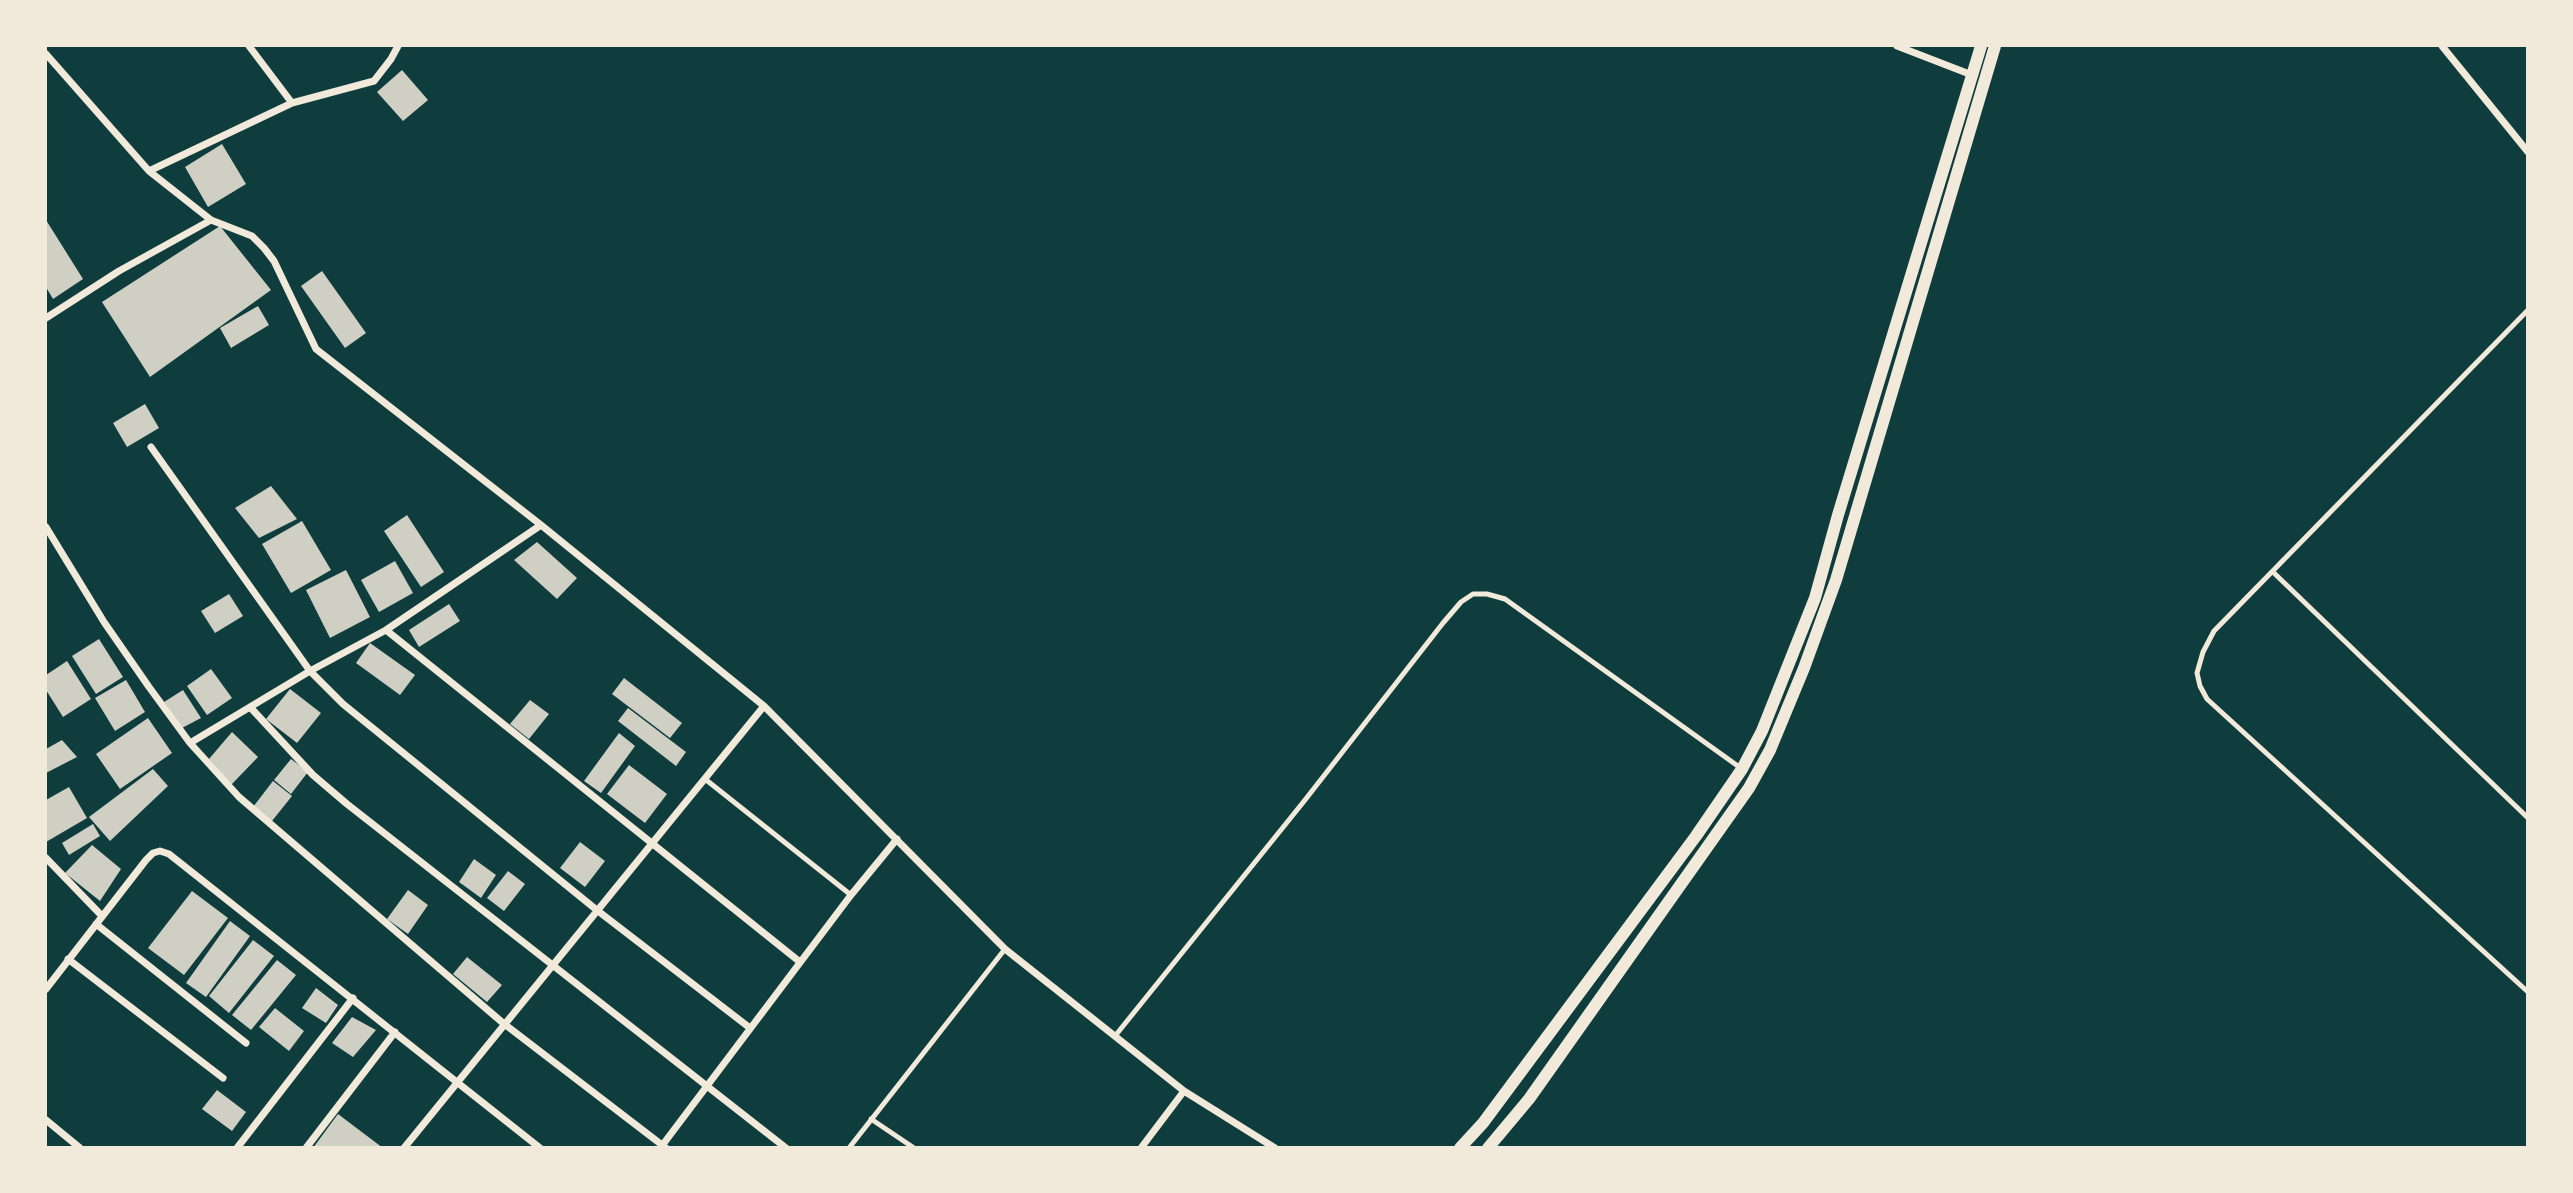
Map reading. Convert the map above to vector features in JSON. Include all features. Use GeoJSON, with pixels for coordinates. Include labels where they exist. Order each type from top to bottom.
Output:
{"type":"FeatureCollection","features":[{"type":"Feature","properties":{"kind":"street"},"geometry":{"type":"LineString","coordinates":[[249,46],[292,103]]}},
{"type":"Feature","properties":{"kind":"street"},"geometry":{"type":"LineString","coordinates":[[149,171],[292,103],[374,81],[398,46]]}},
{"type":"Feature","properties":{"kind":"street"},"geometry":{"type":"LineString","coordinates":[[1897,46],[1972,75]]}},
{"type":"Feature","properties":{"kind":"street"},"geometry":{"type":"LineString","coordinates":[[1461,1147],[1483,1123],[1696,836],[1742,769],[1762,731],[1815,598],[1981,46]]}},
{"type":"Feature","properties":{"kind":"street"},"geometry":{"type":"LineString","coordinates":[[1488,1147],[1545,1076],[1749,788],[1770,750],[1836,580],[1995,46]]}},
{"type":"Feature","properties":{"kind":"street"},"geometry":{"type":"LineString","coordinates":[[2442,46],[2528,152]]}},
{"type":"Feature","properties":{"kind":"street"},"geometry":{"type":"LineString","coordinates":[[46,54],[149,171],[211,220],[252,236],[264,248],[274,261],[316,349],[541,525],[764,706],[1005,949],[1184,1091],[1275,1147]]}},
{"type":"Feature","properties":{"kind":"street"},"geometry":{"type":"LineString","coordinates":[[46,318],[119,271],[211,220]]}},
{"type":"Feature","properties":{"kind":"street"},"geometry":{"type":"LineString","coordinates":[[151,447],[310,671],[342,704],[598,911],[750,1028]]}},
{"type":"Feature","properties":{"kind":"street"},"geometry":{"type":"LineString","coordinates":[[190,743],[310,671],[386,630],[541,525]]}},
{"type":"Feature","properties":{"kind":"street"},"geometry":{"type":"LineString","coordinates":[[46,527],[104,622],[190,743],[239,797],[503,1023],[663,1147],[800,962],[897,839]]}},
{"type":"Feature","properties":{"kind":"street"},"geometry":{"type":"LineString","coordinates":[[386,630],[800,962]]}},
{"type":"Feature","properties":{"kind":"street"},"geometry":{"type":"LineString","coordinates":[[404,1147],[764,706]]}},
{"type":"Feature","properties":{"kind":"street"},"geometry":{"type":"LineString","coordinates":[[250,707],[313,775],[347,804],[786,1147]]}},
{"type":"Feature","properties":{"kind":"street"},"geometry":{"type":"LineString","coordinates":[[46,989],[146,860],[159,851],[169,854],[540,1147]]}},
{"type":"Feature","properties":{"kind":"street"},"geometry":{"type":"LineString","coordinates":[[46,858],[103,916]]}},
{"type":"Feature","properties":{"kind":"street"},"geometry":{"type":"LineString","coordinates":[[96,924],[246,1043]]}},
{"type":"Feature","properties":{"kind":"street"},"geometry":{"type":"LineString","coordinates":[[68,959],[223,1078]]}},
{"type":"Feature","properties":{"kind":"street"},"geometry":{"type":"LineString","coordinates":[[237,1147],[353,998]]}},
{"type":"Feature","properties":{"kind":"street"},"geometry":{"type":"LineString","coordinates":[[306,1147],[395,1032]]}},
{"type":"Feature","properties":{"kind":"street"},"geometry":{"type":"LineString","coordinates":[[1141,1147],[1184,1091]]}},
{"type":"Feature","properties":{"kind":"street"},"geometry":{"type":"LineString","coordinates":[[46,1120],[80,1147]]}},
{"type":"Feature","properties":{"kind":"lane"},"geometry":{"type":"LineString","coordinates":[[2528,310],[2214,631],[2203,652],[2197,673],[2207,699],[2528,992]]}},
{"type":"Feature","properties":{"kind":"lane"},"geometry":{"type":"LineString","coordinates":[[2273,572],[2528,818]]}},
{"type":"Feature","properties":{"kind":"lane"},"geometry":{"type":"LineString","coordinates":[[1115,1036],[1443,623],[1461,602],[1473,594],[1487,594],[1505,599],[1742,769]]}},
{"type":"Feature","properties":{"kind":"lane"},"geometry":{"type":"LineString","coordinates":[[705,779],[851,895]]}},
{"type":"Feature","properties":{"kind":"lane"},"geometry":{"type":"LineString","coordinates":[[849,1147],[1005,949]]}},
{"type":"Feature","properties":{"kind":"lane"},"geometry":{"type":"LineString","coordinates":[[871,1119],[914,1147]]}},
{"type":"Feature","properties":{"kind":"building"},"geometry":{"type":"Polygon","coordinates":[[[402,70],[428,100],[403,121],[377,92],[402,70]]]}},
{"type":"Feature","properties":{"kind":"building"},"geometry":{"type":"Polygon","coordinates":[[[222,144],[246,184],[208,207],[185,167],[222,144]]]}},
{"type":"Feature","properties":{"kind":"building"},"geometry":{"type":"Polygon","coordinates":[[[46,220],[83,279],[53,299],[46,287],[46,220]]]}},
{"type":"Feature","properties":{"kind":"building"},"geometry":{"type":"Polygon","coordinates":[[[220,226],[271,290],[150,377],[102,302],[220,226]]]}},
{"type":"Feature","properties":{"kind":"building"},"geometry":{"type":"Polygon","coordinates":[[[322,271],[366,333],[345,348],[301,286],[322,271]]]}},
{"type":"Feature","properties":{"kind":"building"},"geometry":{"type":"Polygon","coordinates":[[[258,306],[269,325],[231,348],[220,328],[258,306]]]}},
{"type":"Feature","properties":{"kind":"building"},"geometry":{"type":"Polygon","coordinates":[[[145,404],[159,428],[127,447],[113,423],[145,404]]]}},
{"type":"Feature","properties":{"kind":"building"},"geometry":{"type":"Polygon","coordinates":[[[271,486],[297,519],[259,538],[235,508],[271,486]]]}},
{"type":"Feature","properties":{"kind":"building"},"geometry":{"type":"Polygon","coordinates":[[[407,515],[444,572],[421,587],[384,531],[407,515]]]}},
{"type":"Feature","properties":{"kind":"building"},"geometry":{"type":"Polygon","coordinates":[[[302,521],[331,570],[291,593],[262,544],[302,521]]]}},
{"type":"Feature","properties":{"kind":"building"},"geometry":{"type":"Polygon","coordinates":[[[537,542],[577,578],[557,599],[514,560],[537,542]]]}},
{"type":"Feature","properties":{"kind":"building"},"geometry":{"type":"Polygon","coordinates":[[[395,561],[413,593],[379,612],[361,580],[395,561]]]}},
{"type":"Feature","properties":{"kind":"building"},"geometry":{"type":"Polygon","coordinates":[[[346,570],[370,617],[330,638],[306,590],[346,570]]]}},
{"type":"Feature","properties":{"kind":"building"},"geometry":{"type":"Polygon","coordinates":[[[229,594],[243,616],[215,633],[201,611],[229,594]]]}},
{"type":"Feature","properties":{"kind":"building"},"geometry":{"type":"Polygon","coordinates":[[[449,604],[460,621],[419,647],[409,630],[449,604]]]}},
{"type":"Feature","properties":{"kind":"building"},"geometry":{"type":"Polygon","coordinates":[[[99,639],[123,677],[96,694],[72,656],[99,639]]]}},
{"type":"Feature","properties":{"kind":"building"},"geometry":{"type":"Polygon","coordinates":[[[370,643],[415,675],[400,695],[356,663],[370,643]]]}},
{"type":"Feature","properties":{"kind":"building"},"geometry":{"type":"Polygon","coordinates":[[[67,661],[91,699],[63,717],[46,690],[46,675],[67,661]]]}},
{"type":"Feature","properties":{"kind":"building"},"geometry":{"type":"Polygon","coordinates":[[[211,669],[232,698],[207,715],[187,686],[211,669]]]}},
{"type":"Feature","properties":{"kind":"building"},"geometry":{"type":"Polygon","coordinates":[[[624,678],[682,723],[670,738],[612,694],[624,678]]]}},
{"type":"Feature","properties":{"kind":"building"},"geometry":{"type":"Polygon","coordinates":[[[126,680],[145,712],[115,731],[95,698],[126,680]]]}},
{"type":"Feature","properties":{"kind":"building"},"geometry":{"type":"Polygon","coordinates":[[[290,689],[321,713],[297,743],[266,719],[290,689]]]}},
{"type":"Feature","properties":{"kind":"building"},"geometry":{"type":"Polygon","coordinates":[[[183,690],[201,718],[182,728],[164,702],[183,690]]]}},
{"type":"Feature","properties":{"kind":"building"},"geometry":{"type":"Polygon","coordinates":[[[530,700],[549,714],[529,739],[510,724],[530,700]]]}},
{"type":"Feature","properties":{"kind":"building"},"geometry":{"type":"Polygon","coordinates":[[[628,708],[686,752],[676,766],[618,721],[628,708]]]}},
{"type":"Feature","properties":{"kind":"building"},"geometry":{"type":"Polygon","coordinates":[[[148,718],[172,753],[120,789],[96,754],[148,718]]]}},
{"type":"Feature","properties":{"kind":"building"},"geometry":{"type":"Polygon","coordinates":[[[232,732],[258,757],[231,785],[209,759],[232,732]]]}},
{"type":"Feature","properties":{"kind":"building"},"geometry":{"type":"Polygon","coordinates":[[[619,733],[635,746],[601,793],[584,781],[619,733]]]}},
{"type":"Feature","properties":{"kind":"building"},"geometry":{"type":"Polygon","coordinates":[[[62,740],[77,757],[46,773],[46,749],[62,740]]]}},
{"type":"Feature","properties":{"kind":"building"},"geometry":{"type":"Polygon","coordinates":[[[291,759],[308,772],[291,794],[274,780],[291,759]]]}},
{"type":"Feature","properties":{"kind":"building"},"geometry":{"type":"Polygon","coordinates":[[[629,765],[667,794],[645,823],[607,794],[629,765]]]}},
{"type":"Feature","properties":{"kind":"building"},"geometry":{"type":"Polygon","coordinates":[[[153,769],[168,786],[110,841],[89,817],[153,769]]]}},
{"type":"Feature","properties":{"kind":"building"},"geometry":{"type":"Polygon","coordinates":[[[273,781],[292,796],[272,821],[253,807],[273,781]]]}},
{"type":"Feature","properties":{"kind":"building"},"geometry":{"type":"Polygon","coordinates":[[[69,787],[87,818],[46,842],[46,800],[69,787]]]}},
{"type":"Feature","properties":{"kind":"building"},"geometry":{"type":"Polygon","coordinates":[[[93,824],[100,836],[69,855],[62,843],[93,824]]]}},
{"type":"Feature","properties":{"kind":"building"},"geometry":{"type":"Polygon","coordinates":[[[580,842],[605,861],[585,887],[560,868],[580,842]]]}},
{"type":"Feature","properties":{"kind":"building"},"geometry":{"type":"Polygon","coordinates":[[[92,845],[121,869],[100,901],[65,873],[92,845]]]}},
{"type":"Feature","properties":{"kind":"building"},"geometry":{"type":"Polygon","coordinates":[[[474,859],[496,875],[481,898],[459,882],[474,859]]]}},
{"type":"Feature","properties":{"kind":"building"},"geometry":{"type":"Polygon","coordinates":[[[508,871],[525,884],[504,911],[487,898],[508,871]]]}},
{"type":"Feature","properties":{"kind":"building"},"geometry":{"type":"Polygon","coordinates":[[[408,890],[428,905],[408,934],[387,919],[408,890]]]}},
{"type":"Feature","properties":{"kind":"building"},"geometry":{"type":"Polygon","coordinates":[[[192,891],[228,918],[184,975],[148,948],[192,891]]]}},
{"type":"Feature","properties":{"kind":"building"},"geometry":{"type":"Polygon","coordinates":[[[230,921],[250,936],[206,997],[186,983],[230,921]]]}},
{"type":"Feature","properties":{"kind":"building"},"geometry":{"type":"Polygon","coordinates":[[[253,940],[274,956],[229,1013],[209,996],[253,940]]]}},
{"type":"Feature","properties":{"kind":"building"},"geometry":{"type":"Polygon","coordinates":[[[467,957],[502,985],[487,1002],[453,974],[467,957]]]}},
{"type":"Feature","properties":{"kind":"building"},"geometry":{"type":"Polygon","coordinates":[[[277,960],[296,975],[251,1030],[232,1015],[277,960]]]}},
{"type":"Feature","properties":{"kind":"building"},"geometry":{"type":"Polygon","coordinates":[[[316,988],[338,1005],[326,1023],[302,1008],[316,988]]]}},
{"type":"Feature","properties":{"kind":"building"},"geometry":{"type":"Polygon","coordinates":[[[275,1008],[304,1031],[289,1051],[259,1027],[275,1008]]]}},
{"type":"Feature","properties":{"kind":"building"},"geometry":{"type":"Polygon","coordinates":[[[352,1017],[376,1030],[353,1057],[332,1043],[352,1017]]]}},
{"type":"Feature","properties":{"kind":"building"},"geometry":{"type":"Polygon","coordinates":[[[217,1090],[246,1112],[232,1131],[202,1109],[217,1090]]]}},
{"type":"Feature","properties":{"kind":"building"},"geometry":{"type":"Polygon","coordinates":[[[338,1114],[383,1148],[313,1148],[338,1114]]]}}]}
